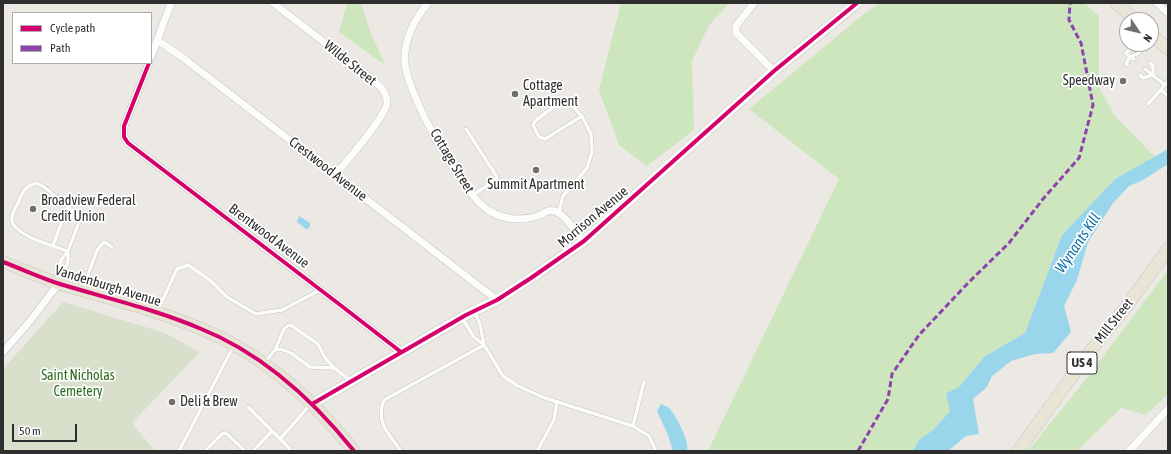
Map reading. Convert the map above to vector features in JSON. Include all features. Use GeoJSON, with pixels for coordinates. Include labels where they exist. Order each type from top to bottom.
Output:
{"type":"FeatureCollection","features":[{"type":"Feature","properties":{"kind":"main road"},"geometry":{"type":"LineString","coordinates":[[1116,3],[1126,12]]}},
{"type":"Feature","properties":{"kind":"main road"},"geometry":{"type":"LineString","coordinates":[[1159,41],[1168,49]]}},
{"type":"Feature","properties":{"kind":"main road","name":"Mill Street"},"geometry":{"type":"LineString","coordinates":[[1018,451],[1168,249]]}},
{"type":"Feature","properties":{"kind":"main road","name":"Vandenburgh Avenue"},"geometry":{"type":"LineString","coordinates":[[3,262],[59,283],[157,313],[199,328],[233,346],[263,364],[312,404],[354,451]]}},
{"type":"Feature","properties":{"kind":"street"},"geometry":{"type":"LineString","coordinates":[[152,55],[171,3]]}},
{"type":"Feature","properties":{"kind":"street","name":"Wilde Street"},"geometry":{"type":"LineString","coordinates":[[273,3],[372,79],[384,91],[387,102],[382,116],[335,175]]}},
{"type":"Feature","properties":{"kind":"street","name":"Cottage Street"},"geometry":{"type":"LineString","coordinates":[[428,3],[414,23],[408,38],[405,64],[408,78],[433,131],[472,195],[488,210],[505,218],[527,218],[549,210],[559,212]]}},
{"type":"Feature","properties":{"kind":"street"},"geometry":{"type":"LineString","coordinates":[[754,3],[736,26],[736,33],[774,72]]}},
{"type":"Feature","properties":{"kind":"street","name":"Morrison Avenue"},"geometry":{"type":"LineString","coordinates":[[312,404],[474,310],[497,300],[584,241],[774,72],[857,3]]}},
{"type":"Feature","properties":{"kind":"street"},"geometry":{"type":"LineString","coordinates":[[1157,3],[1168,13]]}},
{"type":"Feature","properties":{"kind":"street","name":"Crestwood Avenue"},"geometry":{"type":"LineString","coordinates":[[158,40],[497,300]]}},
{"type":"Feature","properties":{"kind":"street","name":"Brentwood Avenue"},"geometry":{"type":"LineString","coordinates":[[149,64],[124,126],[124,137],[132,147],[321,289],[400,352]]}},
{"type":"Feature","properties":{"kind":"street"},"geometry":{"type":"LineString","coordinates":[[559,212],[584,241]]}},
{"type":"Feature","properties":{"kind":"street"},"geometry":{"type":"LineString","coordinates":[[3,352],[30,321],[59,283]]}},
{"type":"Feature","properties":{"kind":"street"},"geometry":{"type":"LineString","coordinates":[[1129,451],[1168,408]]}},
{"type":"Feature","properties":{"kind":"lane"},"geometry":{"type":"LineString","coordinates":[[1127,52],[1126,53],[1132,58]]}},
{"type":"Feature","properties":{"kind":"lane"},"geometry":{"type":"LineString","coordinates":[[1128,65],[1126,64],[1139,53]]}},
{"type":"Feature","properties":{"kind":"lane"},"geometry":{"type":"LineString","coordinates":[[1150,63],[1153,66],[1153,76]]}},
{"type":"Feature","properties":{"kind":"lane"},"geometry":{"type":"LineString","coordinates":[[1145,69],[1165,85]]}},
{"type":"Feature","properties":{"kind":"lane"},"geometry":{"type":"LineString","coordinates":[[1140,75],[1143,78],[1153,76]]}},
{"type":"Feature","properties":{"kind":"lane"},"geometry":{"type":"LineString","coordinates":[[1148,104],[1168,81]]}},
{"type":"Feature","properties":{"kind":"lane"},"geometry":{"type":"LineString","coordinates":[[1160,90],[1168,96]]}},
{"type":"Feature","properties":{"kind":"lane"},"geometry":{"type":"LineString","coordinates":[[559,212],[563,196],[587,168],[592,152],[591,134],[582,116],[569,103],[563,100],[536,120],[533,125],[539,137],[545,139],[582,116]]}},
{"type":"Feature","properties":{"kind":"lane"},"geometry":{"type":"LineString","coordinates":[[466,129],[497,176],[495,180],[472,195]]}},
{"type":"Feature","properties":{"kind":"lane"},"geometry":{"type":"LineString","coordinates":[[59,283],[58,268],[62,257],[68,251],[79,222],[77,215],[40,184],[36,183],[28,186],[22,192],[12,215],[14,228],[24,234],[68,251]]}},
{"type":"Feature","properties":{"kind":"lane"},"geometry":{"type":"LineString","coordinates":[[53,246],[68,206]]}},
{"type":"Feature","properties":{"kind":"lane"},"geometry":{"type":"LineString","coordinates":[[83,290],[97,250],[104,242],[112,246]]}},
{"type":"Feature","properties":{"kind":"lane"},"geometry":{"type":"LineString","coordinates":[[59,283],[66,270],[69,260],[68,251]]}},
{"type":"Feature","properties":{"kind":"lane"},"geometry":{"type":"LineString","coordinates":[[157,313],[177,268],[188,265],[211,281],[227,297],[256,314],[282,310],[321,289]]}},
{"type":"Feature","properties":{"kind":"lane"},"geometry":{"type":"LineString","coordinates":[[474,310],[480,324],[484,345],[503,376],[518,386],[557,402],[633,426],[649,436],[656,451]]}},
{"type":"Feature","properties":{"kind":"lane"},"geometry":{"type":"LineString","coordinates":[[462,317],[474,338],[484,345]]}},
{"type":"Feature","properties":{"kind":"lane"},"geometry":{"type":"LineString","coordinates":[[263,364],[275,350],[284,329],[289,325],[318,344],[325,358],[334,368],[352,382]]}},
{"type":"Feature","properties":{"kind":"lane"},"geometry":{"type":"LineString","coordinates":[[402,451],[383,426],[380,410],[384,400],[484,345]]}},
{"type":"Feature","properties":{"kind":"lane"},"geometry":{"type":"LineString","coordinates":[[179,451],[233,346]]}},
{"type":"Feature","properties":{"kind":"lane"},"geometry":{"type":"LineString","coordinates":[[275,350],[281,349],[287,351],[310,367],[334,368]]}},
{"type":"Feature","properties":{"kind":"lane"},"geometry":{"type":"LineString","coordinates":[[633,426],[644,382]]}},
{"type":"Feature","properties":{"kind":"lane"},"geometry":{"type":"LineString","coordinates":[[536,451],[554,420],[557,402]]}},
{"type":"Feature","properties":{"kind":"lane"},"geometry":{"type":"LineString","coordinates":[[280,439],[312,404]]}},
{"type":"Feature","properties":{"kind":"lane"},"geometry":{"type":"LineString","coordinates":[[248,407],[290,449],[288,451]]}},
{"type":"Feature","properties":{"kind":"lane"},"geometry":{"type":"LineString","coordinates":[[253,451],[272,431]]}},
{"type":"Feature","properties":{"kind":"lane"},"geometry":{"type":"LineString","coordinates":[[205,451],[222,434],[226,433],[245,451]]}},
{"type":"Feature","properties":{"kind":"green space"},"geometry":{"type":"Polygon","coordinates":[[[347,3],[361,3],[371,34],[386,66],[339,32],[347,3]]]}},
{"type":"Feature","properties":{"kind":"green space"},"geometry":{"type":"Polygon","coordinates":[[[621,3],[729,3],[708,27],[692,61],[694,130],[647,166],[619,145],[599,90],[621,3]]]}},
{"type":"Feature","properties":{"kind":"green space"},"geometry":{"type":"Polygon","coordinates":[[[881,3],[1084,3],[1099,16],[1099,87],[1114,115],[1155,157],[1115,179],[1062,235],[1025,333],[985,356],[959,387],[946,393],[950,411],[933,430],[919,440],[913,451],[708,451],[839,179],[749,109],[865,13],[881,3]]]}},
{"type":"Feature","properties":{"kind":"green space"},"geometry":{"type":"Polygon","coordinates":[[[1168,270],[1168,394],[1146,415],[1121,408],[1077,451],[1028,451],[1086,379],[1168,270]]]}},
{"type":"Feature","properties":{"kind":"green space","name":"Saint Nicholas Cemetery"},"geometry":{"type":"Polygon","coordinates":[[[63,302],[165,333],[200,352],[132,423],[155,451],[3,451],[3,369],[63,302]]]}},
{"type":"Feature","properties":{"kind":"water","name":"Wynants Kill"},"geometry":{"type":"Polygon","coordinates":[[[1168,149],[1168,164],[1143,180],[1129,186],[1113,203],[1088,242],[1077,280],[1064,306],[1071,332],[1053,353],[1035,354],[1011,361],[992,376],[987,387],[973,399],[979,434],[966,436],[948,451],[913,451],[919,440],[933,430],[950,411],[946,393],[959,387],[985,356],[1025,333],[1062,235],[1115,179],[1168,149]]]}},
{"type":"Feature","properties":{"kind":"water"},"geometry":{"type":"Polygon","coordinates":[[[299,216],[310,223],[308,229],[297,222],[299,216]]]}},
{"type":"Feature","properties":{"kind":"water"},"geometry":{"type":"Polygon","coordinates":[[[661,404],[672,411],[679,422],[686,441],[687,451],[673,451],[668,435],[657,411],[661,404]]]}},
{"type":"Feature","properties":{"kind":"marked path"},"geometry":{"type":"LineString","coordinates":[[858,451],[888,399],[892,374],[919,335],[969,282],[1009,243],[1043,199],[1079,158],[1093,105],[1081,43],[1069,20],[1070,3]]}},
{"type":"Feature","properties":{"kind":"cycle path"},"geometry":{"type":"LineString","coordinates":[[312,404],[466,315],[497,300],[584,241],[774,71],[857,3]]}},
{"type":"Feature","properties":{"kind":"cycle path"},"geometry":{"type":"LineString","coordinates":[[149,64],[124,126],[124,137],[128,143],[401,352]]}},
{"type":"Feature","properties":{"kind":"cycle path"},"geometry":{"type":"LineString","coordinates":[[3,262],[60,284],[165,315],[221,338],[243,350],[284,379],[321,414],[354,451]]}},
{"type":"Feature","properties":{"kind":"place","name":"Speedway"},"geometry":{"type":"Point","coordinates":[1123,81]}},
{"type":"Feature","properties":{"kind":"place","name":"Cottage Apartment"},"geometry":{"type":"Point","coordinates":[515,94]}},
{"type":"Feature","properties":{"kind":"place","name":"Summit Apartment"},"geometry":{"type":"Point","coordinates":[536,170]}},
{"type":"Feature","properties":{"kind":"place","name":"Broadview Federal Credit Union"},"geometry":{"type":"Point","coordinates":[33,209]}},
{"type":"Feature","properties":{"kind":"place","name":"Deli & Brew"},"geometry":{"type":"Point","coordinates":[172,402]}}]}
